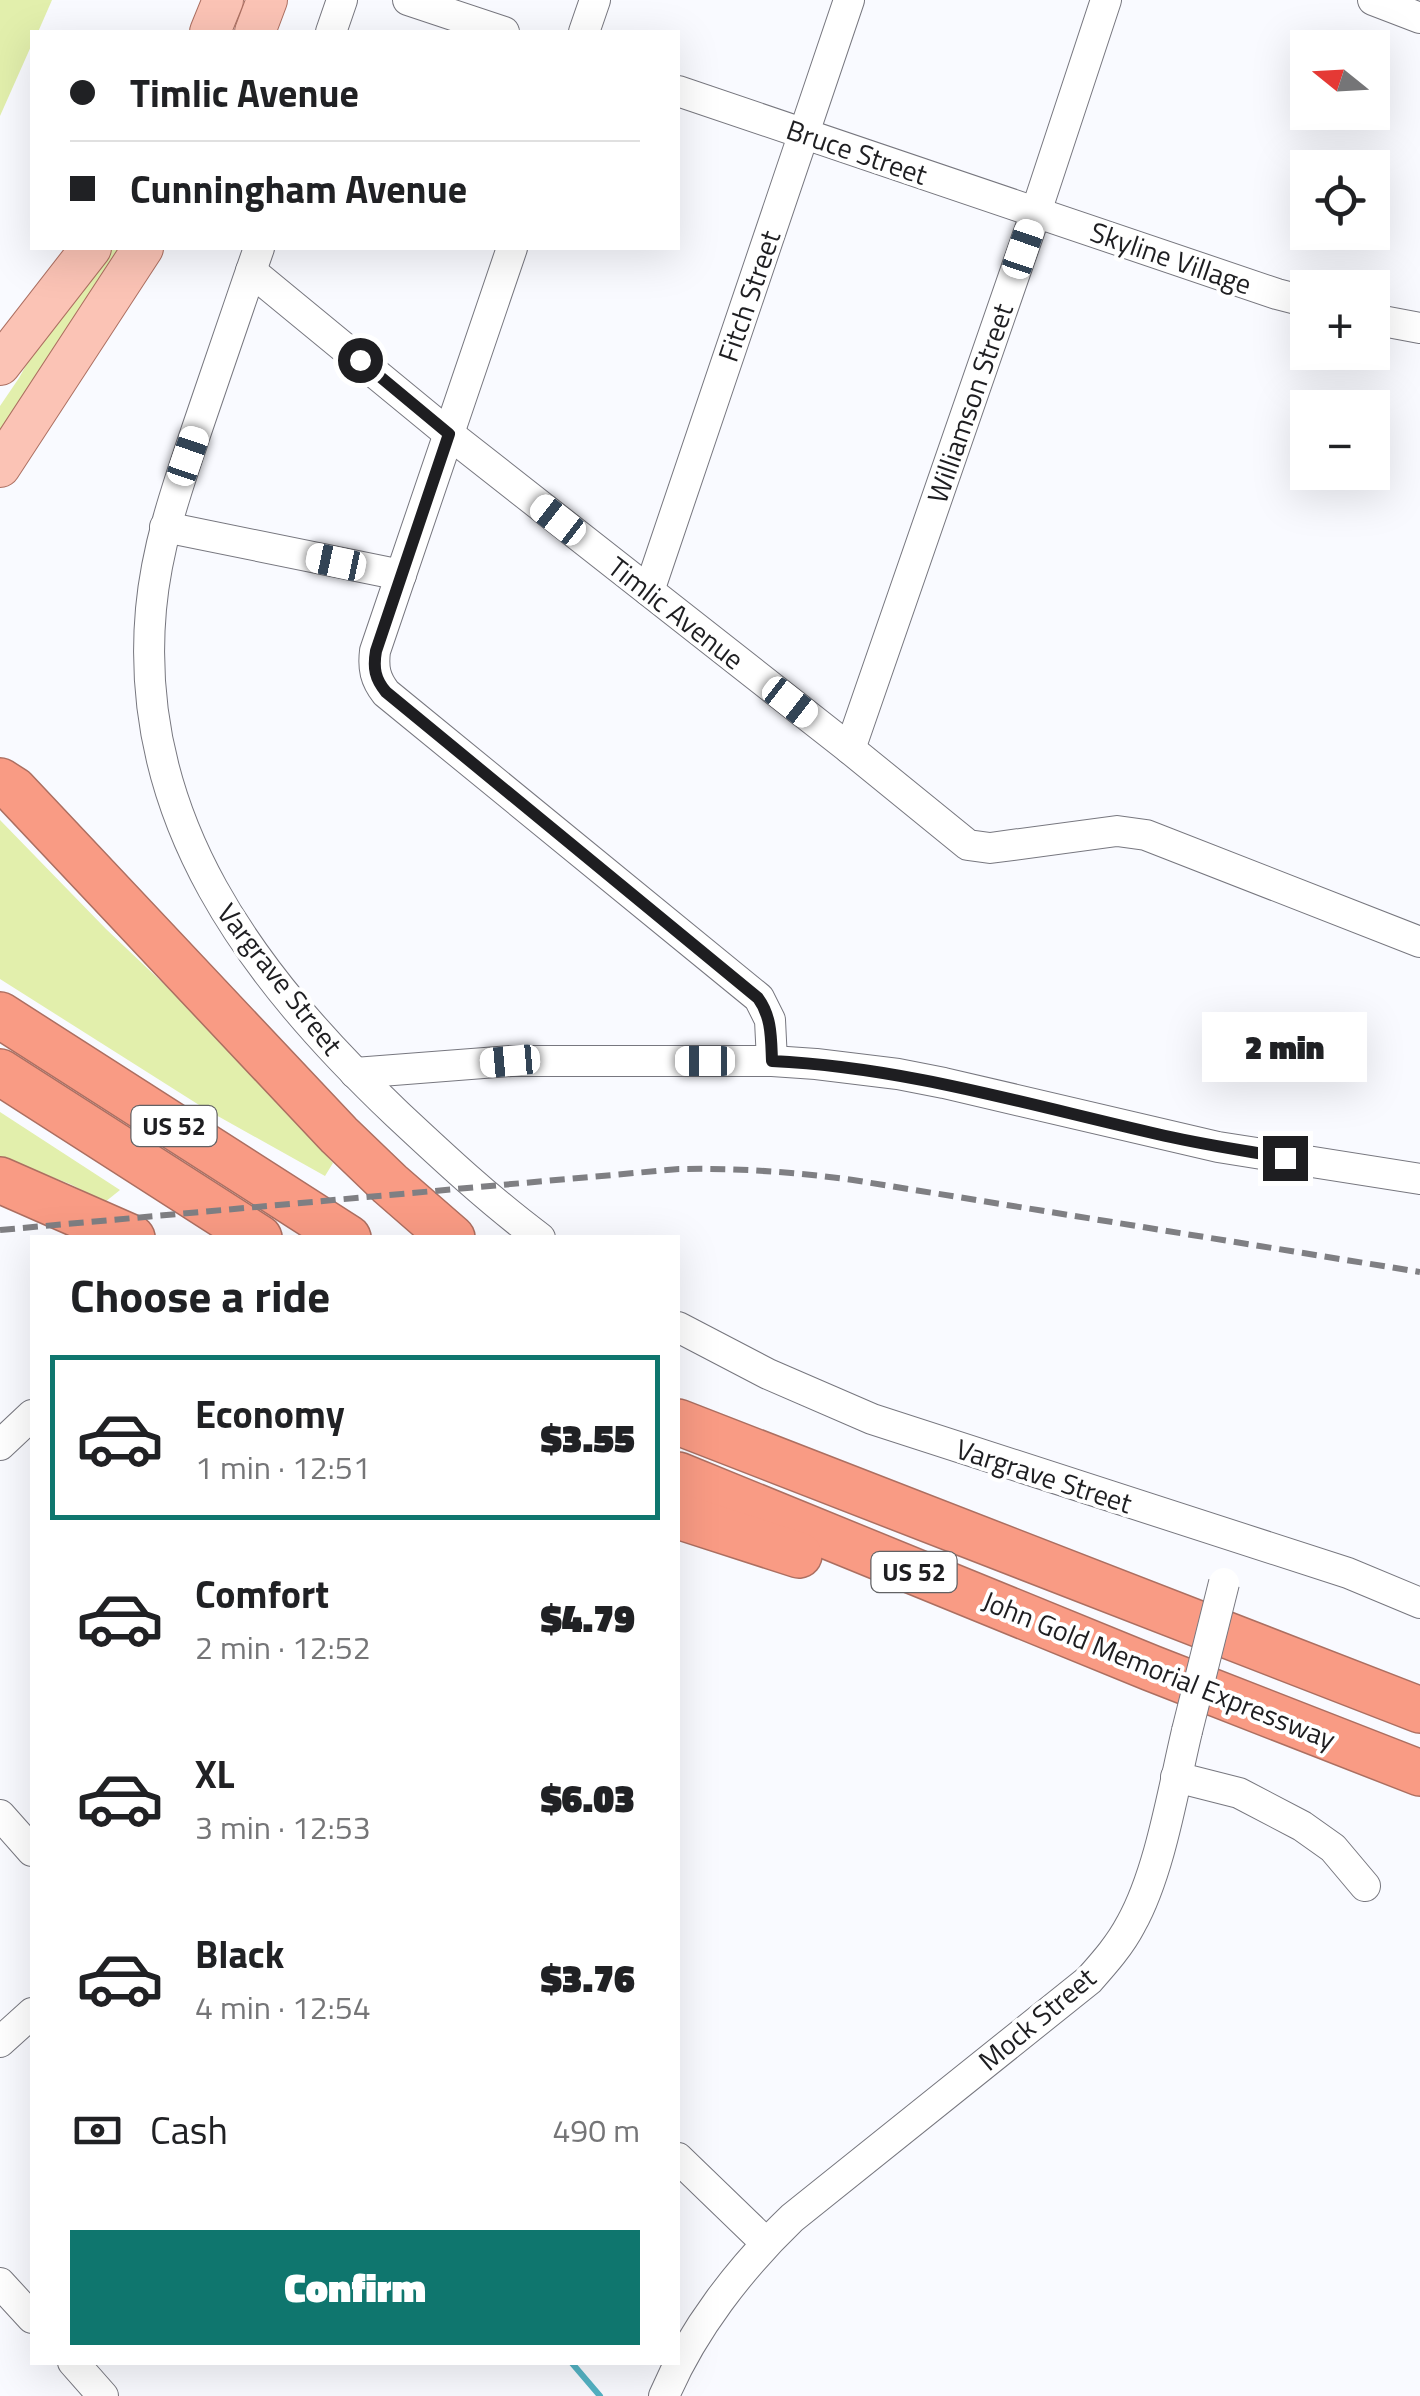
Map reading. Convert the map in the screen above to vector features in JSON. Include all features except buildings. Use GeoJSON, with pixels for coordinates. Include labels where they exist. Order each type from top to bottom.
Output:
{"type":"FeatureCollection","features":[{"type":"Feature","properties":{"kind":"highway"},"geometry":{"type":"LineString","coordinates":[[5,777],[338,1135],[449,1235]]}},
{"type":"Feature","properties":{"kind":"highway","name":"US 52"},"geometry":{"type":"LineString","coordinates":[[0,1015],[343,1235]]}},
{"type":"Feature","properties":{"kind":"highway","name":"US 52"},"geometry":{"type":"LineString","coordinates":[[0,1072],[254,1235]]}},
{"type":"Feature","properties":{"kind":"highway"},"geometry":{"type":"LineString","coordinates":[[0,1180],[125,1235]]}},
{"type":"Feature","properties":{"kind":"highway"},"geometry":{"type":"LineString","coordinates":[[680,1391],[950,1526]]}},
{"type":"Feature","properties":{"kind":"highway","name":"John Gold Memorial Expressway"},"geometry":{"type":"LineString","coordinates":[[680,1423],[1420,1710]]}},
{"type":"Feature","properties":{"kind":"highway","name":"John Gold Memorial Expressway"},"geometry":{"type":"LineString","coordinates":[[680,1476],[1420,1773]]}},
{"type":"Feature","properties":{"kind":"highway"},"geometry":{"type":"LineString","coordinates":[[680,1517],[1151,1668]]}},
{"type":"Feature","properties":{"kind":"main road"},"geometry":{"type":"LineString","coordinates":[[211,30],[224,0]]}},
{"type":"Feature","properties":{"kind":"main road"},"geometry":{"type":"LineString","coordinates":[[256,30],[267,0]]}},
{"type":"Feature","properties":{"kind":"main road"},"geometry":{"type":"LineString","coordinates":[[0,365],[89,250]]}},
{"type":"Feature","properties":{"kind":"main road"},"geometry":{"type":"LineString","coordinates":[[0,467],[142,250]]}},
{"type":"Feature","properties":{"kind":"street"},"geometry":{"type":"LineString","coordinates":[[332,30],[342,0]]}},
{"type":"Feature","properties":{"kind":"street"},"geometry":{"type":"LineString","coordinates":[[408,0],[498,30]]}},
{"type":"Feature","properties":{"kind":"street"},"geometry":{"type":"LineString","coordinates":[[585,30],[595,0]]}},
{"type":"Feature","properties":{"kind":"street","name":"Fitch Street"},"geometry":{"type":"LineString","coordinates":[[649,591],[849,0]]}},
{"type":"Feature","properties":{"kind":"street","name":"Williamson Street"},"geometry":{"type":"LineString","coordinates":[[850,749],[1106,0]]}},
{"type":"Feature","properties":{"kind":"street"},"geometry":{"type":"LineString","coordinates":[[1373,0],[1420,18]]}},
{"type":"Feature","properties":{"kind":"street","name":"Bruce Street"},"geometry":{"type":"LineString","coordinates":[[680,92],[1036,212]]}},
{"type":"Feature","properties":{"kind":"street","name":"Skyline Village"},"geometry":{"type":"LineString","coordinates":[[1036,212],[1290,297]]}},
{"type":"Feature","properties":{"kind":"street"},"geometry":{"type":"LineString","coordinates":[[511,250],[376,651],[373,665],[377,681],[758,998],[770,1020],[772,1061]]}},
{"type":"Feature","properties":{"kind":"street","name":"Timlic Avenue"},"geometry":{"type":"LineString","coordinates":[[255,259],[449,434],[968,844],[990,848],[1117,831],[1146,835],[1420,942]]}},
{"type":"Feature","properties":{"kind":"street","name":"Vargrave Street"},"geometry":{"type":"LineString","coordinates":[[255,259],[166,527],[151,610],[150,670],[158,739],[174,804],[199,865],[234,926],[294,1004],[355,1074],[475,1186],[536,1235]]}},
{"type":"Feature","properties":{"kind":"street"},"geometry":{"type":"LineString","coordinates":[[1390,323],[1420,328]]}},
{"type":"Feature","properties":{"kind":"street"},"geometry":{"type":"LineString","coordinates":[[166,527],[401,576]]}},
{"type":"Feature","properties":{"kind":"street"},"geometry":{"type":"LineString","coordinates":[[355,1074],[510,1061],[816,1064],[898,1074],[1218,1147],[1420,1179]]}},
{"type":"Feature","properties":{"kind":"street","name":"Vargrave Street"},"geometry":{"type":"LineString","coordinates":[[680,1328],[768,1374],[872,1419],[1348,1572],[1420,1603]]}},
{"type":"Feature","properties":{"kind":"street"},"geometry":{"type":"LineString","coordinates":[[0,1444],[30,1417]]}},
{"type":"Feature","properties":{"kind":"street","name":"Mock Street"},"geometry":{"type":"LineString","coordinates":[[680,2364],[692,2340],[766,2244],[792,2218],[1089,1980],[1117,1947],[1142,1902],[1236,1536]]}},
{"type":"Feature","properties":{"kind":"street"},"geometry":{"type":"LineString","coordinates":[[1176,1777],[1238,1793],[1302,1826],[1332,1848],[1366,1886]]}},
{"type":"Feature","properties":{"kind":"street"},"geometry":{"type":"LineString","coordinates":[[0,1814],[30,1848]]}},
{"type":"Feature","properties":{"kind":"street"},"geometry":{"type":"LineString","coordinates":[[0,2042],[30,2015]]}},
{"type":"Feature","properties":{"kind":"street"},"geometry":{"type":"LineString","coordinates":[[680,2160],[766,2244]]}},
{"type":"Feature","properties":{"kind":"street"},"geometry":{"type":"LineString","coordinates":[[0,2283],[30,2316]]}},
{"type":"Feature","properties":{"kind":"street"},"geometry":{"type":"LineString","coordinates":[[76,2365],[104,2396]]}},
{"type":"Feature","properties":{"kind":"street","name":"Mock Street"},"geometry":{"type":"LineString","coordinates":[[664,2396],[680,2365]]}},
{"type":"Feature","properties":{"kind":"green space"},"geometry":{"type":"Polygon","coordinates":[[[0,0],[52,0],[39,30],[30,30],[30,48],[0,116],[0,0]]]}},
{"type":"Feature","properties":{"kind":"green space"},"geometry":{"type":"Polygon","coordinates":[[[103,250],[126,250],[0,439],[0,406],[103,250]]]}},
{"type":"Feature","properties":{"kind":"green space"},"geometry":{"type":"Polygon","coordinates":[[[0,820],[106,929],[250,1066],[333,1163],[325,1176],[207,1110],[0,979],[0,820]]]}},
{"type":"Feature","properties":{"kind":"green space"},"geometry":{"type":"Polygon","coordinates":[[[0,1112],[120,1190],[105,1202],[0,1157],[0,1112]]]}},
{"type":"Feature","properties":{"kind":"waterway"},"geometry":{"type":"LineString","coordinates":[[574,2365],[600,2396]]}},
{"type":"Feature","properties":{"kind":"railway"},"geometry":{"type":"LineString","coordinates":[[0,1230],[679,1169],[723,1169],[853,1180],[1420,1272]]}},
{"type":"Feature","properties":{"kind":"route"},"geometry":{"type":"LineString","coordinates":[[360,360],[449,434],[376,651],[373,665],[377,681],[758,998],[770,1020],[772,1061],[898,1074],[1160,1135],[1285,1158]]}}]}
